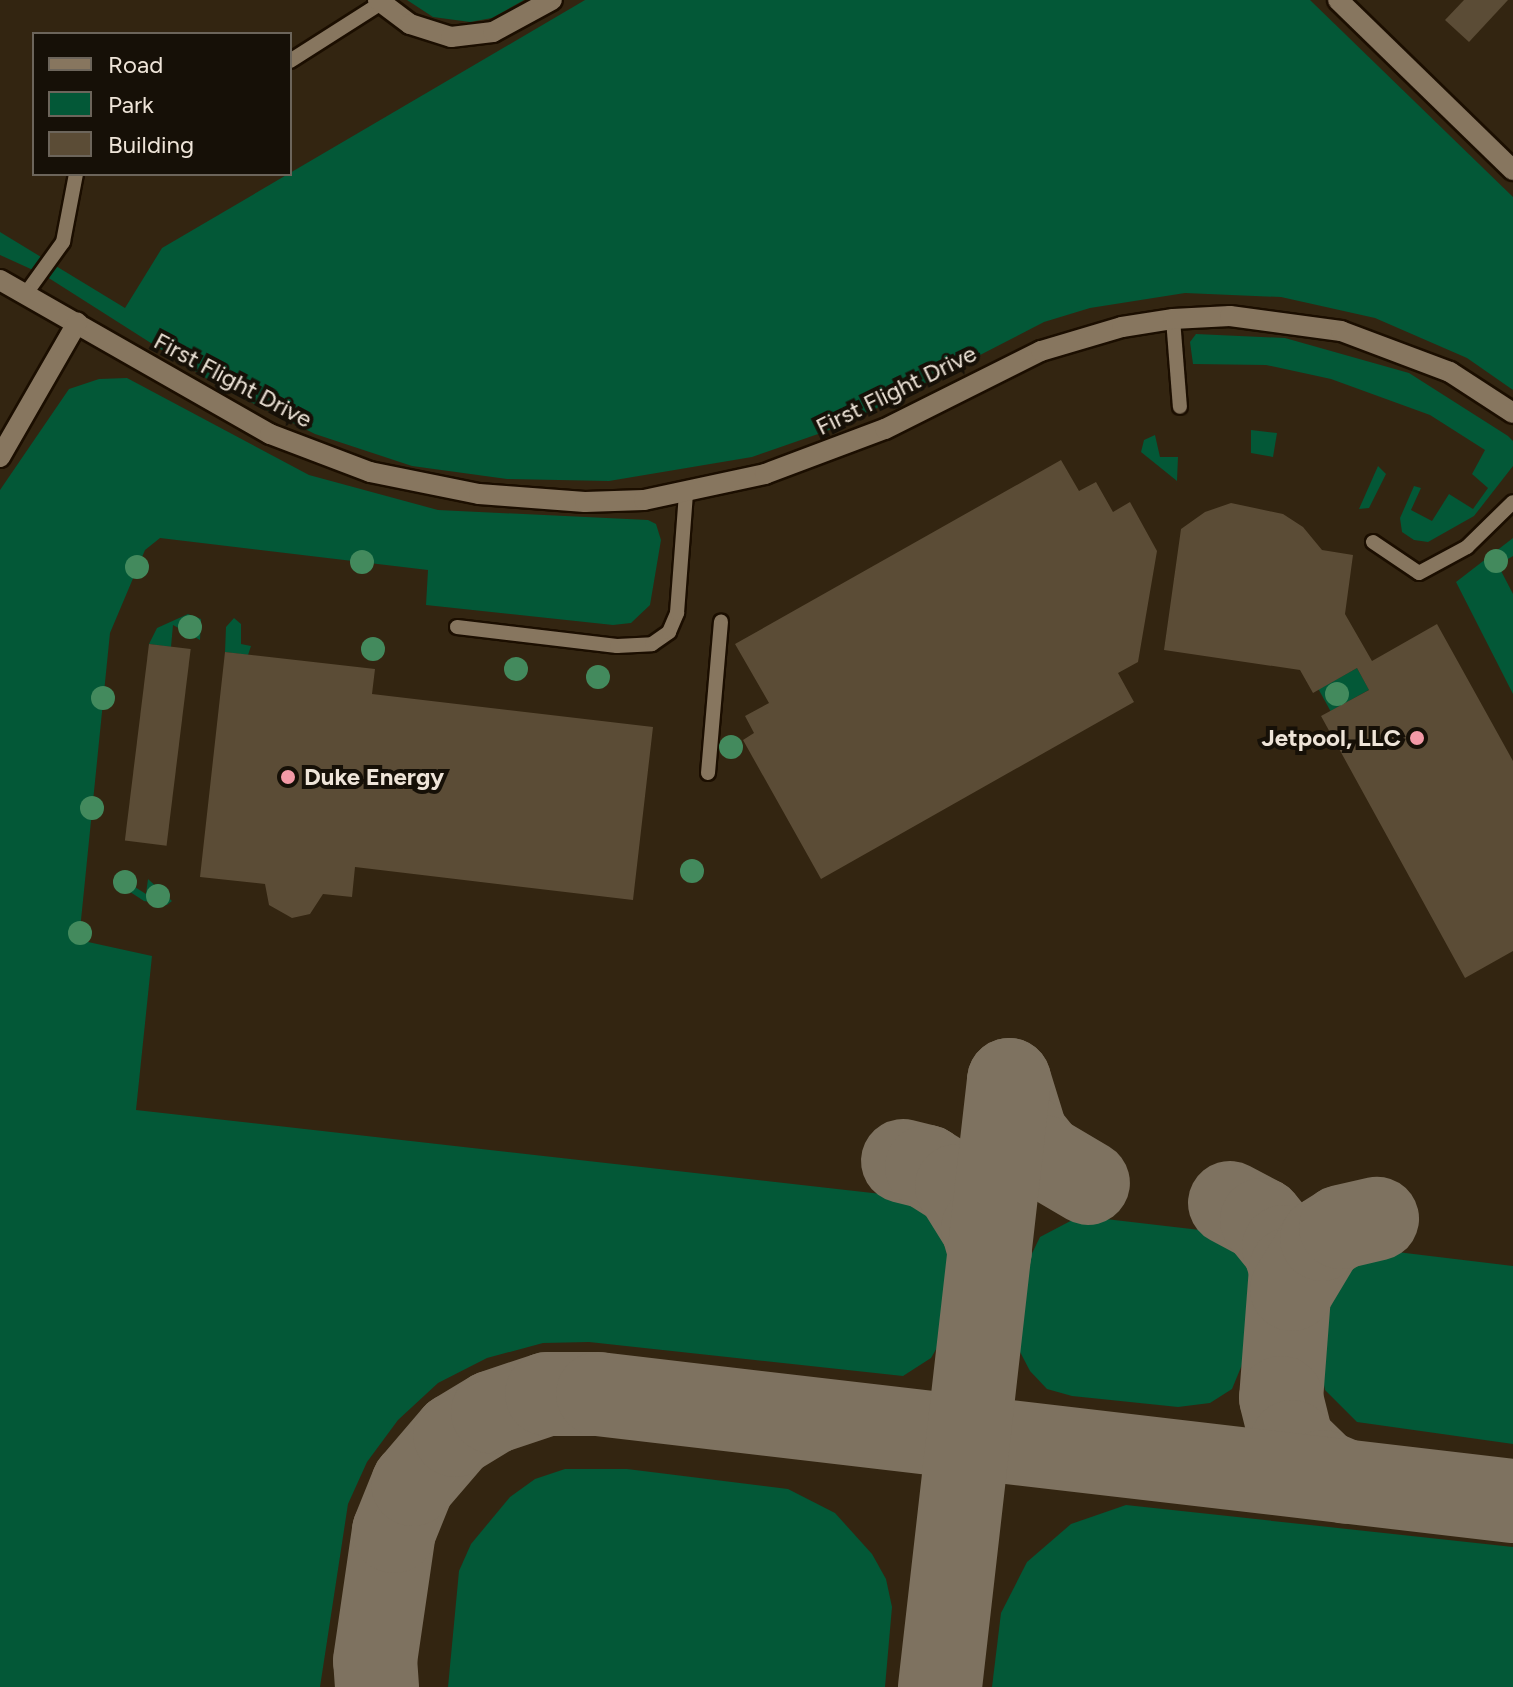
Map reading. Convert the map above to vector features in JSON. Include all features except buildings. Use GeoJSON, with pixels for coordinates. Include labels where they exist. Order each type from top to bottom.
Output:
{"type":"FeatureCollection","features":[{"type":"Feature","properties":{"kind":"street"},"geometry":{"type":"LineString","coordinates":[[380,2],[410,24],[451,37],[493,32],[552,0]]}},
{"type":"Feature","properties":{"kind":"street"},"geometry":{"type":"LineString","coordinates":[[1338,0],[1513,170]]}},
{"type":"Feature","properties":{"kind":"street","name":"First Flight Drive"},"geometry":{"type":"LineString","coordinates":[[0,280],[27,292],[270,434],[370,472],[479,494],[585,502],[686,493],[816,457],[885,429],[1041,351],[1108,330],[1173,319],[1230,316],[1341,331],[1450,372],[1513,413]]}},
{"type":"Feature","properties":{"kind":"street"},"geometry":{"type":"LineString","coordinates":[[0,457],[77,323]]}},
{"type":"Feature","properties":{"kind":"lane"},"geometry":{"type":"LineString","coordinates":[[292,60],[380,2]]}},
{"type":"Feature","properties":{"kind":"lane"},"geometry":{"type":"LineString","coordinates":[[27,292],[63,242],[76,176]]}},
{"type":"Feature","properties":{"kind":"lane"},"geometry":{"type":"LineString","coordinates":[[1173,319],[1180,407]]}},
{"type":"Feature","properties":{"kind":"lane"},"geometry":{"type":"LineString","coordinates":[[457,627],[617,646],[652,644],[669,632],[677,613],[686,493]]}},
{"type":"Feature","properties":{"kind":"lane"},"geometry":{"type":"LineString","coordinates":[[1373,542],[1419,573],[1467,547],[1513,502]]}},
{"type":"Feature","properties":{"kind":"lane"},"geometry":{"type":"LineString","coordinates":[[708,773],[721,622]]}},
{"type":"Feature","properties":{"kind":"green space"},"geometry":{"type":"Polygon","coordinates":[[[407,0],[524,0],[492,18],[470,22],[433,17],[407,0]]]}},
{"type":"Feature","properties":{"kind":"green space"},"geometry":{"type":"Polygon","coordinates":[[[585,0],[1310,0],[1513,197],[1513,390],[1467,358],[1375,318],[1281,297],[1185,293],[1090,308],[1044,322],[844,425],[752,457],[609,481],[507,479],[412,466],[315,434],[220,387],[44,275],[0,255],[0,232],[125,308],[162,248],[285,176],[292,176],[292,172],[585,0]]]}},
{"type":"Feature","properties":{"kind":"green space"},"geometry":{"type":"Polygon","coordinates":[[[1196,334],[1285,338],[1409,373],[1508,436],[1513,441],[1513,466],[1474,516],[1428,542],[1414,540],[1402,532],[1400,518],[1414,486],[1421,488],[1411,510],[1432,521],[1449,494],[1473,509],[1488,488],[1472,474],[1485,450],[1430,415],[1331,379],[1266,365],[1193,364],[1190,342],[1196,334]]]}},
{"type":"Feature","properties":{"kind":"green space"},"geometry":{"type":"Polygon","coordinates":[[[127,378],[309,475],[438,510],[648,520],[656,524],[661,540],[650,605],[631,623],[613,625],[426,605],[428,570],[160,538],[145,550],[110,633],[79,940],[152,956],[136,1110],[899,1196],[925,1207],[942,1226],[949,1245],[951,1301],[945,1334],[931,1358],[903,1376],[589,1342],[543,1343],[487,1358],[438,1383],[398,1420],[367,1462],[348,1504],[320,1687],[0,1687],[0,490],[69,389],[99,379],[127,378]]]}},
{"type":"Feature","properties":{"kind":"green space"},"geometry":{"type":"Polygon","coordinates":[[[1251,430],[1277,433],[1273,457],[1251,453],[1251,430]]]}},
{"type":"Feature","properties":{"kind":"green space"},"geometry":{"type":"Polygon","coordinates":[[[1155,435],[1160,457],[1178,457],[1177,481],[1141,452],[1144,440],[1155,435]]]}},
{"type":"Feature","properties":{"kind":"green space"},"geometry":{"type":"Polygon","coordinates":[[[1378,466],[1386,474],[1369,508],[1359,509],[1378,466]]]}},
{"type":"Feature","properties":{"kind":"green space"},"geometry":{"type":"Polygon","coordinates":[[[1513,538],[1513,556],[1498,565],[1513,594],[1513,694],[1456,582],[1513,538]]]}},
{"type":"Feature","properties":{"kind":"green space"},"geometry":{"type":"Polygon","coordinates":[[[188,614],[201,619],[200,640],[173,625],[171,647],[149,644],[157,628],[188,614]]]}},
{"type":"Feature","properties":{"kind":"green space"},"geometry":{"type":"Polygon","coordinates":[[[234,618],[241,624],[241,644],[251,646],[248,655],[225,652],[226,627],[234,618]]]}},
{"type":"Feature","properties":{"kind":"green space"},"geometry":{"type":"Polygon","coordinates":[[[1357,668],[1369,690],[1331,711],[1319,689],[1357,668]]]}},
{"type":"Feature","properties":{"kind":"green space"},"geometry":{"type":"Polygon","coordinates":[[[119,877],[146,894],[148,879],[172,901],[167,905],[144,901],[124,888],[119,877]]]}},
{"type":"Feature","properties":{"kind":"green space"},"geometry":{"type":"Polygon","coordinates":[[[1080,1216],[1200,1230],[1227,1240],[1245,1259],[1254,1283],[1253,1338],[1232,1389],[1210,1403],[1178,1407],[1072,1396],[1047,1389],[1030,1371],[1019,1350],[1016,1326],[1020,1278],[1040,1237],[1080,1216]]]}},
{"type":"Feature","properties":{"kind":"green space"},"geometry":{"type":"Polygon","coordinates":[[[1397,1252],[1513,1266],[1513,1444],[1357,1422],[1325,1390],[1316,1345],[1334,1279],[1352,1264],[1397,1252]]]}},
{"type":"Feature","properties":{"kind":"green space"},"geometry":{"type":"Polygon","coordinates":[[[565,1469],[627,1469],[788,1489],[835,1513],[872,1554],[886,1579],[892,1607],[885,1687],[448,1687],[459,1571],[471,1544],[510,1497],[535,1479],[565,1469]]]}},
{"type":"Feature","properties":{"kind":"green space"},"geometry":{"type":"Polygon","coordinates":[[[1126,1505],[1513,1547],[1513,1687],[992,1687],[1001,1613],[1027,1562],[1071,1524],[1126,1505]]]}},
{"type":"Feature","properties":{"kind":"taxiway"},"geometry":{"type":"LineString","coordinates":[[1009,1080],[1026,1135],[1044,1157],[1088,1183]]}},
{"type":"Feature","properties":{"kind":"taxiway"},"geometry":{"type":"LineString","coordinates":[[940,1687],[1009,1080]]}},
{"type":"Feature","properties":{"kind":"taxiway"},"geometry":{"type":"LineString","coordinates":[[903,1161],[927,1167],[957,1186],[983,1228],[990,1252]]}},
{"type":"Feature","properties":{"kind":"taxiway"},"geometry":{"type":"LineString","coordinates":[[1230,1203],[1262,1220],[1284,1247],[1291,1269],[1281,1398],[1292,1442],[1323,1472],[1346,1482]]}},
{"type":"Feature","properties":{"kind":"taxiway"},"geometry":{"type":"LineString","coordinates":[[1292,1289],[1322,1239],[1341,1227],[1377,1219]]}},
{"type":"Feature","properties":{"kind":"taxiway"},"geometry":{"type":"LineString","coordinates":[[377,1687],[375,1661],[394,1531],[413,1484],[455,1435],[493,1412],[547,1394],[598,1394],[1513,1501]]}},
{"type":"Feature","properties":{"kind":"place","name":"Jetpool, LLC"},"geometry":{"type":"Point","coordinates":[1417,738]}},
{"type":"Feature","properties":{"kind":"place","name":"Duke Energy"},"geometry":{"type":"Point","coordinates":[288,777]}}]}
